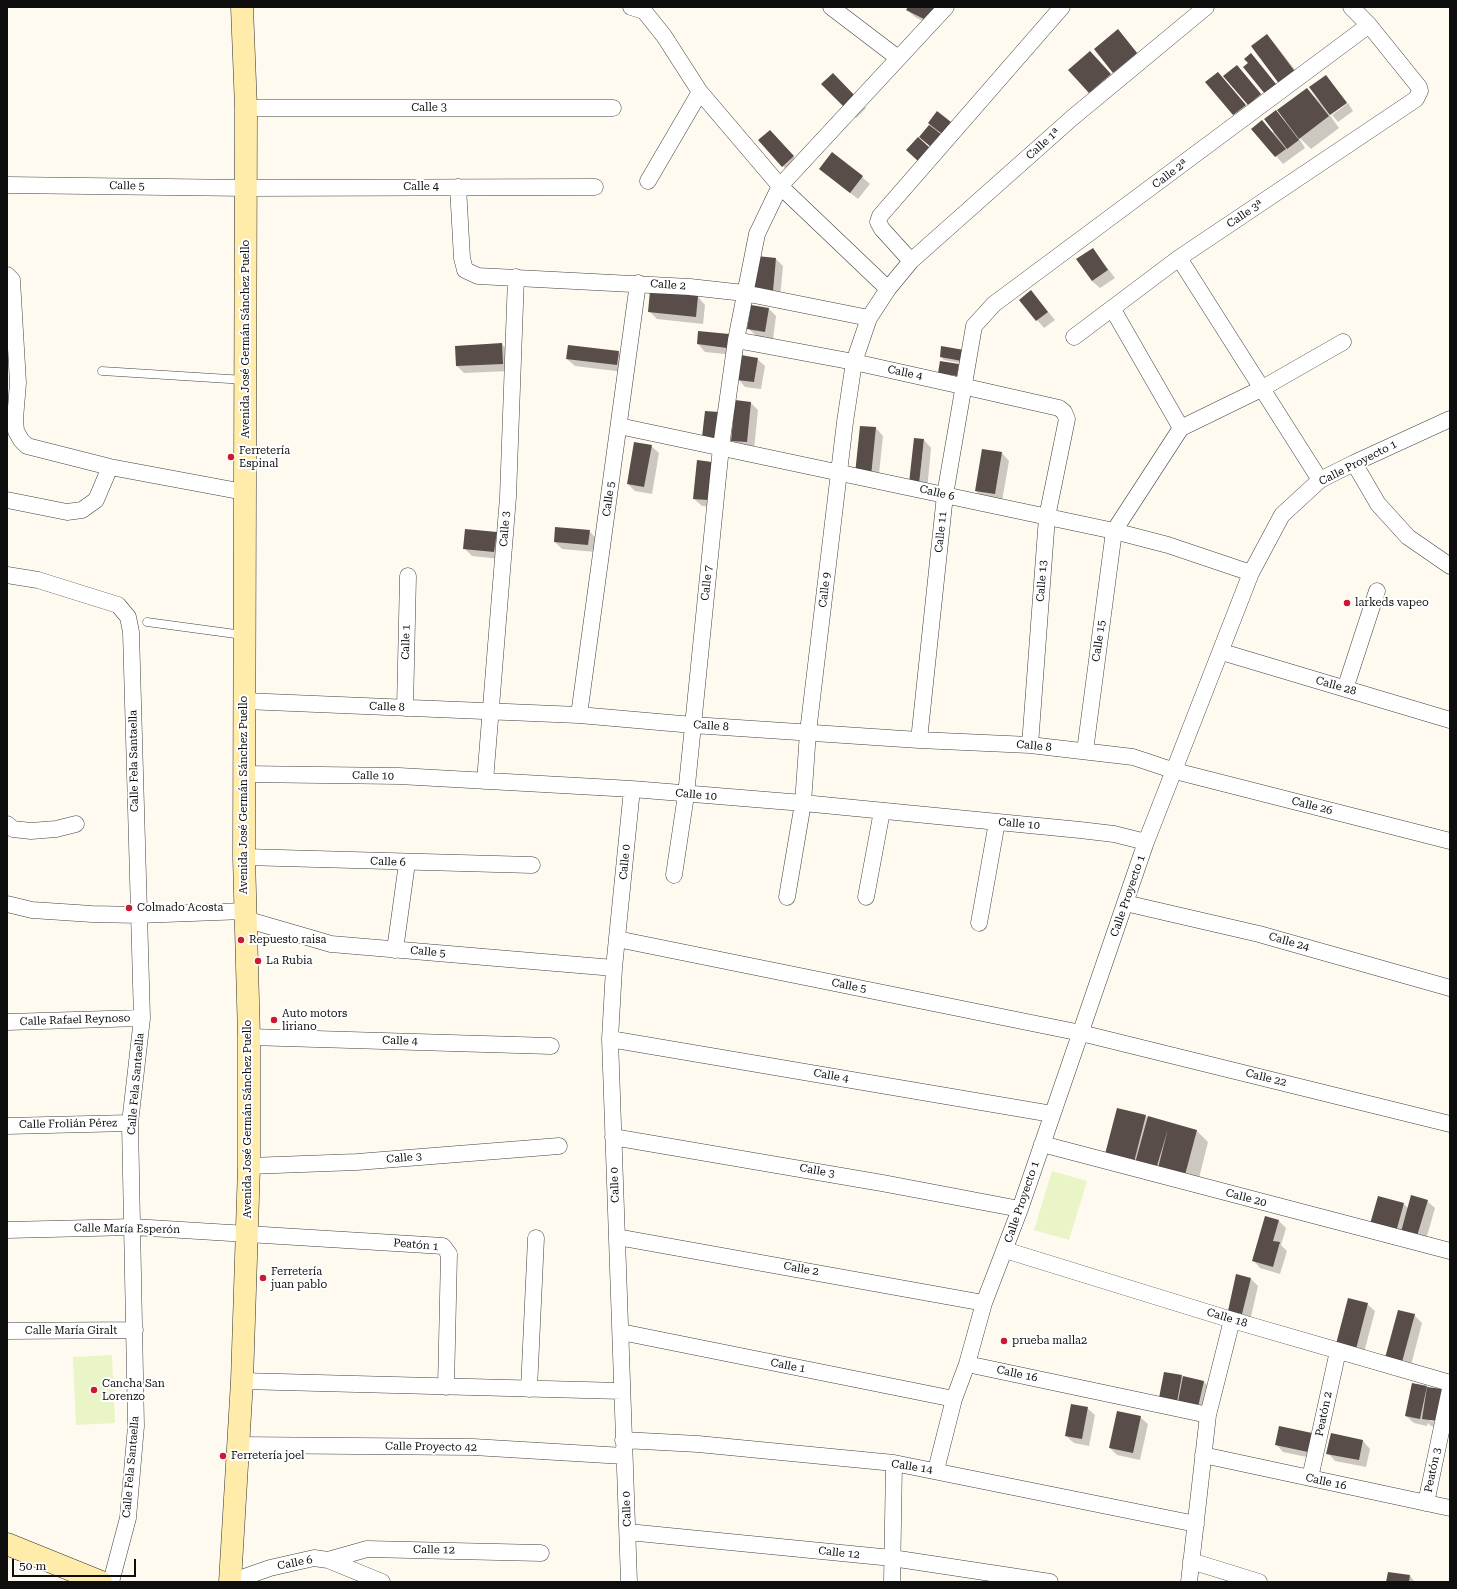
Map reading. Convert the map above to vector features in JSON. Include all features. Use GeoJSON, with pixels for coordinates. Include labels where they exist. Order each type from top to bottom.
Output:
{"type":"FeatureCollection","features":[{"type":"Feature","properties":{"kind":"main road","name":"Avenida José Germán Sánchez Puello"},"geometry":{"type":"LineString","coordinates":[[230,1582],[242,1381],[249,1166],[249,1037],[244,857],[246,108],[242,7]]}},
{"type":"Feature","properties":{"kind":"main road"},"geometry":{"type":"LineString","coordinates":[[7,1544],[101,1582]]}},
{"type":"Feature","properties":{"kind":"street"},"geometry":{"type":"LineString","coordinates":[[631,7],[644,11],[664,36],[700,92],[780,186],[888,290]]}},
{"type":"Feature","properties":{"kind":"street"},"geometry":{"type":"LineString","coordinates":[[831,7],[898,58]]}},
{"type":"Feature","properties":{"kind":"street","name":"Calle 7"},"geometry":{"type":"LineString","coordinates":[[674,875],[686,795],[721,447],[736,340],[744,293],[751,267],[757,234],[780,186],[946,7]]}},
{"type":"Feature","properties":{"kind":"street"},"geometry":{"type":"LineString","coordinates":[[911,261],[882,228],[878,222],[880,216],[1062,7]]}},
{"type":"Feature","properties":{"kind":"street","name":"Calle 1ª"},"geometry":{"type":"LineString","coordinates":[[888,290],[911,261],[1072,118],[1206,7]]}},
{"type":"Feature","properties":{"kind":"street"},"geometry":{"type":"LineString","coordinates":[[1351,7],[1369,25]]}},
{"type":"Feature","properties":{"kind":"street","name":"Calle 3ª"},"geometry":{"type":"LineString","coordinates":[[1074,337],[1179,258],[1419,96],[1418,87],[1369,25]]}},
{"type":"Feature","properties":{"kind":"street","name":"Calle 2ª"},"geometry":{"type":"LineString","coordinates":[[974,326],[994,304],[1369,25]]}},
{"type":"Feature","properties":{"kind":"street"},"geometry":{"type":"LineString","coordinates":[[648,181],[700,92]]}},
{"type":"Feature","properties":{"kind":"street","name":"Calle 3"},"geometry":{"type":"LineString","coordinates":[[246,108],[613,108]]}},
{"type":"Feature","properties":{"kind":"street","name":"Calle 5"},"geometry":{"type":"LineString","coordinates":[[7,185],[246,188]]}},
{"type":"Feature","properties":{"kind":"street","name":"Calle 2"},"geometry":{"type":"LineString","coordinates":[[458,187],[462,258],[465,270],[478,276],[638,283],[744,293],[869,318]]}},
{"type":"Feature","properties":{"kind":"street","name":"Calle 4"},"geometry":{"type":"LineString","coordinates":[[246,188],[595,187]]}},
{"type":"Feature","properties":{"kind":"street"},"geometry":{"type":"LineString","coordinates":[[1179,258],[1320,480]]}},
{"type":"Feature","properties":{"kind":"street"},"geometry":{"type":"LineString","coordinates":[[7,275],[12,280],[14,419],[16,431],[27,446],[110,467],[244,492]]}},
{"type":"Feature","properties":{"kind":"street","name":"Calle 3"},"geometry":{"type":"LineString","coordinates":[[485,781],[492,711],[508,497],[516,277]]}},
{"type":"Feature","properties":{"kind":"street","name":"Calle 5"},"geometry":{"type":"LineString","coordinates":[[579,715],[638,283]]}},
{"type":"Feature","properties":{"kind":"street","name":"Calle 9"},"geometry":{"type":"LineString","coordinates":[[787,897],[803,803],[808,732],[838,471],[854,362],[869,318],[888,290]]}},
{"type":"Feature","properties":{"kind":"street"},"geometry":{"type":"LineString","coordinates":[[1112,308],[1181,428]]}},
{"type":"Feature","properties":{"kind":"street","name":"Calle 11"},"geometry":{"type":"LineString","coordinates":[[919,740],[945,495],[962,386],[974,326]]}},
{"type":"Feature","properties":{"kind":"street","name":"Calle 4"},"geometry":{"type":"LineString","coordinates":[[736,340],[854,362],[1058,408],[1064,412],[1067,419]]}},
{"type":"Feature","properties":{"kind":"street"},"geometry":{"type":"LineString","coordinates":[[1114,531],[1181,428],[1261,389],[1343,342]]}},
{"type":"Feature","properties":{"kind":"street","name":"Calle 13"},"geometry":{"type":"LineString","coordinates":[[1030,745],[1047,518],[1067,419]]}},
{"type":"Feature","properties":{"kind":"street","name":"Calle Proyecto 1"},"geometry":{"type":"LineString","coordinates":[[936,1470],[954,1399],[968,1364],[984,1303],[1020,1209],[1146,842],[1222,652],[1251,574],[1282,514],[1320,480],[1354,463],[1449,421]]}},
{"type":"Feature","properties":{"kind":"street","name":"Calle 6"},"geometry":{"type":"LineString","coordinates":[[619,426],[838,471],[1047,518],[1114,531],[1168,545],[1251,574]]}},
{"type":"Feature","properties":{"kind":"street"},"geometry":{"type":"LineString","coordinates":[[1354,463],[1378,504],[1408,537],[1450,566]]}},
{"type":"Feature","properties":{"kind":"street"},"geometry":{"type":"LineString","coordinates":[[7,500],[67,512],[82,510],[96,500],[110,467]]}},
{"type":"Feature","properties":{"kind":"street","name":"Calle 15"},"geometry":{"type":"LineString","coordinates":[[1085,751],[1114,531]]}},
{"type":"Feature","properties":{"kind":"street","name":"Calle Fela Santaella"},"geometry":{"type":"LineString","coordinates":[[7,575],[38,580],[118,605],[128,617],[131,632],[142,1018],[130,1123],[136,1426],[128,1518],[111,1582]]}},
{"type":"Feature","properties":{"kind":"street","name":"Calle 1"},"geometry":{"type":"LineString","coordinates":[[405,708],[408,576]]}},
{"type":"Feature","properties":{"kind":"street"},"geometry":{"type":"LineString","coordinates":[[1345,689],[1377,591]]}},
{"type":"Feature","properties":{"kind":"street","name":"Calle 28"},"geometry":{"type":"LineString","coordinates":[[1222,652],[1450,720]]}},
{"type":"Feature","properties":{"kind":"street","name":"Calle 8"},"geometry":{"type":"LineString","coordinates":[[244,701],[579,715],[693,725],[919,740],[1030,745],[1134,757],[1175,771]]}},
{"type":"Feature","properties":{"kind":"street","name":"Calle 26"},"geometry":{"type":"LineString","coordinates":[[1175,771],[1450,841]]}},
{"type":"Feature","properties":{"kind":"street","name":"Calle 10"},"geometry":{"type":"LineString","coordinates":[[244,774],[399,776],[632,789],[686,795],[803,803],[1101,832],[1146,842]]}},
{"type":"Feature","properties":{"kind":"street","name":"Calle 0"},"geometry":{"type":"LineString","coordinates":[[629,1582],[610,1039],[614,968],[632,789]]}},
{"type":"Feature","properties":{"kind":"street"},"geometry":{"type":"LineString","coordinates":[[866,897],[882,811]]}},
{"type":"Feature","properties":{"kind":"street"},"geometry":{"type":"LineString","coordinates":[[979,923],[997,822]]}},
{"type":"Feature","properties":{"kind":"street"},"geometry":{"type":"LineString","coordinates":[[7,824],[13,829],[31,831],[56,829],[76,824]]}},
{"type":"Feature","properties":{"kind":"street","name":"Calle 6"},"geometry":{"type":"LineString","coordinates":[[244,857],[407,863],[532,865]]}},
{"type":"Feature","properties":{"kind":"street"},"geometry":{"type":"LineString","coordinates":[[395,950],[407,863]]}},
{"type":"Feature","properties":{"kind":"street","name":"Calle 24"},"geometry":{"type":"LineString","coordinates":[[1125,903],[1260,934],[1450,988]]}},
{"type":"Feature","properties":{"kind":"street","name":"Calle 5"},"geometry":{"type":"LineString","coordinates":[[7,904],[32,910],[92,914],[245,915],[331,944],[614,968]]}},
{"type":"Feature","properties":{"kind":"street","name":"Calle 5"},"geometry":{"type":"LineString","coordinates":[[617,938],[1081,1033]]}},
{"type":"Feature","properties":{"kind":"street","name":"Calle Rafael Reynoso"},"geometry":{"type":"LineString","coordinates":[[7,1022],[142,1018]]}},
{"type":"Feature","properties":{"kind":"street","name":"Calle 22"},"geometry":{"type":"LineString","coordinates":[[1081,1033],[1450,1124]]}},
{"type":"Feature","properties":{"kind":"street","name":"Calle 4"},"geometry":{"type":"LineString","coordinates":[[249,1037],[551,1046]]}},
{"type":"Feature","properties":{"kind":"street","name":"Calle 4"},"geometry":{"type":"LineString","coordinates":[[610,1039],[1052,1114]]}},
{"type":"Feature","properties":{"kind":"street","name":"Calle Frolián Pérez"},"geometry":{"type":"LineString","coordinates":[[7,1126],[130,1123]]}},
{"type":"Feature","properties":{"kind":"street","name":"Calle 3"},"geometry":{"type":"LineString","coordinates":[[613,1137],[882,1182],[1020,1209]]}},
{"type":"Feature","properties":{"kind":"street","name":"Calle 20"},"geometry":{"type":"LineString","coordinates":[[1042,1144],[1450,1251]]}},
{"type":"Feature","properties":{"kind":"street","name":"Calle 3"},"geometry":{"type":"LineString","coordinates":[[249,1166],[357,1162],[559,1146]]}},
{"type":"Feature","properties":{"kind":"street","name":"Calle María Esperón"},"geometry":{"type":"LineString","coordinates":[[7,1230],[133,1227],[247,1234]]}},
{"type":"Feature","properties":{"kind":"street","name":"Peatón 1"},"geometry":{"type":"LineString","coordinates":[[247,1234],[443,1246],[450,1254],[446,1386]]}},
{"type":"Feature","properties":{"kind":"street","name":"Calle 2"},"geometry":{"type":"LineString","coordinates":[[617,1237],[984,1303]]}},
{"type":"Feature","properties":{"kind":"street"},"geometry":{"type":"LineString","coordinates":[[529,1389],[536,1238]]}},
{"type":"Feature","properties":{"kind":"street","name":"Calle 18"},"geometry":{"type":"LineString","coordinates":[[1005,1250],[1232,1320],[1450,1383]]}},
{"type":"Feature","properties":{"kind":"street"},"geometry":{"type":"LineString","coordinates":[[1190,1582],[1202,1455],[1208,1414],[1232,1320]]}},
{"type":"Feature","properties":{"kind":"street","name":"Calle María Giralt"},"geometry":{"type":"LineString","coordinates":[[7,1331],[135,1330]]}},
{"type":"Feature","properties":{"kind":"street","name":"Calle 1"},"geometry":{"type":"LineString","coordinates":[[621,1332],[954,1399]]}},
{"type":"Feature","properties":{"kind":"street","name":"Peatón 2"},"geometry":{"type":"LineString","coordinates":[[1310,1478],[1338,1350]]}},
{"type":"Feature","properties":{"kind":"street","name":"Calle 16"},"geometry":{"type":"LineString","coordinates":[[968,1364],[1208,1414]]}},
{"type":"Feature","properties":{"kind":"street"},"geometry":{"type":"LineString","coordinates":[[242,1381],[622,1391]]}},
{"type":"Feature","properties":{"kind":"street","name":"Peatón 3"},"geometry":{"type":"LineString","coordinates":[[1426,1503],[1450,1389]]}},
{"type":"Feature","properties":{"kind":"street","name":"Calle 14"},"geometry":{"type":"LineString","coordinates":[[623,1440],[698,1444],[894,1463],[936,1470],[1196,1524]]}},
{"type":"Feature","properties":{"kind":"street","name":"Calle Proyecto 42"},"geometry":{"type":"LineString","coordinates":[[238,1444],[473,1447],[624,1456]]}},
{"type":"Feature","properties":{"kind":"street","name":"Calle 16"},"geometry":{"type":"LineString","coordinates":[[1202,1455],[1450,1508]]}},
{"type":"Feature","properties":{"kind":"street"},"geometry":{"type":"LineString","coordinates":[[892,1582],[894,1463]]}},
{"type":"Feature","properties":{"kind":"street","name":"Calle 12"},"geometry":{"type":"LineString","coordinates":[[628,1532],[892,1558],[1050,1582]]}},
{"type":"Feature","properties":{"kind":"street","name":"Calle 12"},"geometry":{"type":"LineString","coordinates":[[328,1560],[366,1549],[541,1553]]}},
{"type":"Feature","properties":{"kind":"street","name":"Calle 6"},"geometry":{"type":"LineString","coordinates":[[230,1582],[300,1560],[314,1558],[328,1560],[382,1582]]}},
{"type":"Feature","properties":{"kind":"street"},"geometry":{"type":"LineString","coordinates":[[1191,1561],[1259,1582]]}},
{"type":"Feature","properties":{"kind":"lane"},"geometry":{"type":"LineString","coordinates":[[102,371],[246,380]]}},
{"type":"Feature","properties":{"kind":"lane"},"geometry":{"type":"LineString","coordinates":[[147,622],[244,635]]}},
{"type":"Feature","properties":{"kind":"green space"},"geometry":{"type":"Polygon","coordinates":[[[1052,1171],[1087,1181],[1069,1240],[1034,1230],[1052,1171]]]}},
{"type":"Feature","properties":{"kind":"green space","name":"Cancha San Lorenzo"},"geometry":{"type":"Polygon","coordinates":[[[112,1355],[115,1423],[76,1425],[73,1357],[112,1355]]]}},
{"type":"Feature","properties":{"kind":"building"},"geometry":{"type":"Polygon","coordinates":[[[908,7],[935,7],[928,21],[906,10],[908,7]]]}},
{"type":"Feature","properties":{"kind":"building"},"geometry":{"type":"Polygon","coordinates":[[[1118,29],[1137,53],[1113,73],[1094,49],[1118,29]]]}},
{"type":"Feature","properties":{"kind":"building"},"geometry":{"type":"Polygon","coordinates":[[[1267,34],[1296,73],[1280,85],[1251,46],[1267,34]]]}},
{"type":"Feature","properties":{"kind":"building"},"geometry":{"type":"Polygon","coordinates":[[[1090,51],[1111,74],[1089,93],[1068,70],[1090,51]]]}},
{"type":"Feature","properties":{"kind":"building"},"geometry":{"type":"Polygon","coordinates":[[[1251,53],[1276,84],[1265,94],[1243,67],[1248,63],[1244,59],[1251,53]]]}},
{"type":"Feature","properties":{"kind":"building"},"geometry":{"type":"Polygon","coordinates":[[[1237,65],[1261,94],[1248,105],[1223,76],[1237,65]]]}},
{"type":"Feature","properties":{"kind":"building"},"geometry":{"type":"Polygon","coordinates":[[[1218,72],[1246,105],[1233,115],[1205,82],[1218,72]]]}},
{"type":"Feature","properties":{"kind":"building"},"geometry":{"type":"Polygon","coordinates":[[[833,73],[859,100],[848,111],[821,84],[833,73]]]}},
{"type":"Feature","properties":{"kind":"building"},"geometry":{"type":"Polygon","coordinates":[[[1326,75],[1347,103],[1330,115],[1309,87],[1326,75]]]}},
{"type":"Feature","properties":{"kind":"building"},"geometry":{"type":"Polygon","coordinates":[[[1307,88],[1329,116],[1299,139],[1277,110],[1307,88]]]}},
{"type":"Feature","properties":{"kind":"building"},"geometry":{"type":"Polygon","coordinates":[[[1276,110],[1299,140],[1287,149],[1264,119],[1276,110]]]}},
{"type":"Feature","properties":{"kind":"building"},"geometry":{"type":"Polygon","coordinates":[[[937,111],[951,122],[942,134],[928,123],[937,111]]]}},
{"type":"Feature","properties":{"kind":"building"},"geometry":{"type":"Polygon","coordinates":[[[1262,120],[1286,149],[1275,157],[1251,129],[1262,120]]]}},
{"type":"Feature","properties":{"kind":"building"},"geometry":{"type":"Polygon","coordinates":[[[929,125],[941,134],[931,147],[919,137],[929,125]]]}},
{"type":"Feature","properties":{"kind":"building"},"geometry":{"type":"Polygon","coordinates":[[[770,130],[794,156],[782,167],[758,140],[770,130]]]}},
{"type":"Feature","properties":{"kind":"building"},"geometry":{"type":"Polygon","coordinates":[[[918,137],[930,148],[918,161],[906,150],[918,137]]]}},
{"type":"Feature","properties":{"kind":"building"},"geometry":{"type":"Polygon","coordinates":[[[832,152],[863,176],[850,193],[819,169],[832,152]]]}},
{"type":"Feature","properties":{"kind":"building"},"geometry":{"type":"Polygon","coordinates":[[[1093,248],[1108,270],[1092,281],[1076,259],[1093,248]]]}},
{"type":"Feature","properties":{"kind":"building"},"geometry":{"type":"Polygon","coordinates":[[[757,256],[776,258],[773,291],[753,289],[757,256]]]}},
{"type":"Feature","properties":{"kind":"building"},"geometry":{"type":"Polygon","coordinates":[[[1031,290],[1048,312],[1036,321],[1019,300],[1031,290]]]}},
{"type":"Feature","properties":{"kind":"building"},"geometry":{"type":"Polygon","coordinates":[[[650,291],[698,296],[696,317],[648,312],[650,291]]]}},
{"type":"Feature","properties":{"kind":"building"},"geometry":{"type":"Polygon","coordinates":[[[751,305],[769,308],[765,332],[747,329],[751,305]]]}},
{"type":"Feature","properties":{"kind":"building"},"geometry":{"type":"Polygon","coordinates":[[[698,331],[729,334],[727,348],[697,344],[698,331]]]}},
{"type":"Feature","properties":{"kind":"building"},"geometry":{"type":"Polygon","coordinates":[[[502,343],[503,364],[456,366],[455,346],[502,343]]]}},
{"type":"Feature","properties":{"kind":"building"},"geometry":{"type":"Polygon","coordinates":[[[568,345],[619,351],[617,365],[566,359],[568,345]]]}},
{"type":"Feature","properties":{"kind":"building"},"geometry":{"type":"Polygon","coordinates":[[[941,346],[964,350],[962,361],[940,357],[941,346]]]}},
{"type":"Feature","properties":{"kind":"building"},"geometry":{"type":"Polygon","coordinates":[[[741,355],[758,358],[754,382],[737,380],[741,355]]]}},
{"type":"Feature","properties":{"kind":"building"},"geometry":{"type":"Polygon","coordinates":[[[940,361],[959,364],[957,376],[938,373],[940,361]]]}},
{"type":"Feature","properties":{"kind":"building"},"geometry":{"type":"Polygon","coordinates":[[[735,400],[751,402],[747,442],[731,441],[735,400]]]}},
{"type":"Feature","properties":{"kind":"building"},"geometry":{"type":"Polygon","coordinates":[[[705,411],[719,412],[716,439],[702,437],[705,411]]]}},
{"type":"Feature","properties":{"kind":"building"},"geometry":{"type":"Polygon","coordinates":[[[860,426],[876,427],[871,476],[855,474],[860,426]]]}},
{"type":"Feature","properties":{"kind":"building"},"geometry":{"type":"Polygon","coordinates":[[[914,438],[924,439],[919,484],[909,483],[914,438]]]}},
{"type":"Feature","properties":{"kind":"building"},"geometry":{"type":"Polygon","coordinates":[[[634,442],[652,445],[644,487],[627,484],[634,442]]]}},
{"type":"Feature","properties":{"kind":"building"},"geometry":{"type":"Polygon","coordinates":[[[982,449],[1002,452],[995,494],[975,491],[982,449]]]}},
{"type":"Feature","properties":{"kind":"building"},"geometry":{"type":"Polygon","coordinates":[[[697,460],[712,462],[708,500],[693,499],[697,460]]]}},
{"type":"Feature","properties":{"kind":"building"},"geometry":{"type":"Polygon","coordinates":[[[555,527],[590,530],[588,545],[554,542],[555,527]]]}},
{"type":"Feature","properties":{"kind":"building"},"geometry":{"type":"Polygon","coordinates":[[[465,529],[497,532],[494,552],[463,549],[465,529]]]}},
{"type":"Feature","properties":{"kind":"building"},"geometry":{"type":"Polygon","coordinates":[[[1117,1108],[1146,1115],[1134,1162],[1105,1154],[1117,1108]]]}},
{"type":"Feature","properties":{"kind":"building"},"geometry":{"type":"Polygon","coordinates":[[[1148,1116],[1197,1130],[1185,1175],[1158,1168],[1168,1129],[1156,1169],[1135,1163],[1148,1116]]]}},
{"type":"Feature","properties":{"kind":"building"},"geometry":{"type":"Polygon","coordinates":[[[1411,1195],[1428,1200],[1417,1236],[1401,1232],[1411,1195]]]}},
{"type":"Feature","properties":{"kind":"building"},"geometry":{"type":"Polygon","coordinates":[[[1378,1196],[1404,1203],[1396,1232],[1370,1224],[1378,1196]]]}},
{"type":"Feature","properties":{"kind":"building"},"geometry":{"type":"Polygon","coordinates":[[[1265,1216],[1279,1220],[1273,1241],[1280,1242],[1273,1267],[1252,1261],[1265,1216]]]}},
{"type":"Feature","properties":{"kind":"building"},"geometry":{"type":"Polygon","coordinates":[[[1236,1274],[1251,1278],[1242,1314],[1228,1311],[1236,1274]]]}},
{"type":"Feature","properties":{"kind":"building"},"geometry":{"type":"Polygon","coordinates":[[[1348,1298],[1368,1303],[1356,1349],[1336,1344],[1348,1298]]]}},
{"type":"Feature","properties":{"kind":"building"},"geometry":{"type":"Polygon","coordinates":[[[1398,1310],[1415,1314],[1402,1362],[1385,1358],[1398,1310]]]}},
{"type":"Feature","properties":{"kind":"building"},"geometry":{"type":"Polygon","coordinates":[[[1164,1372],[1182,1375],[1177,1402],[1159,1398],[1164,1372]]]}},
{"type":"Feature","properties":{"kind":"building"},"geometry":{"type":"Polygon","coordinates":[[[1183,1376],[1204,1381],[1198,1407],[1178,1402],[1183,1376]]]}},
{"type":"Feature","properties":{"kind":"building"},"geometry":{"type":"Polygon","coordinates":[[[1412,1383],[1427,1386],[1420,1419],[1405,1416],[1412,1383]]]}},
{"type":"Feature","properties":{"kind":"building"},"geometry":{"type":"Polygon","coordinates":[[[1427,1387],[1442,1389],[1437,1421],[1422,1419],[1427,1387]]]}},
{"type":"Feature","properties":{"kind":"building"},"geometry":{"type":"Polygon","coordinates":[[[1071,1404],[1088,1407],[1082,1439],[1065,1436],[1071,1404]]]}},
{"type":"Feature","properties":{"kind":"building"},"geometry":{"type":"Polygon","coordinates":[[[1117,1411],[1141,1416],[1133,1453],[1109,1448],[1117,1411]]]}},
{"type":"Feature","properties":{"kind":"building"},"geometry":{"type":"Polygon","coordinates":[[[1279,1426],[1312,1433],[1308,1452],[1275,1445],[1279,1426]]]}},
{"type":"Feature","properties":{"kind":"building"},"geometry":{"type":"Polygon","coordinates":[[[1331,1433],[1363,1440],[1359,1460],[1326,1454],[1331,1433]]]}},
{"type":"Feature","properties":{"kind":"building"},"geometry":{"type":"Polygon","coordinates":[[[1388,1572],[1410,1575],[1409,1582],[1386,1582],[1388,1572]]]}},
{"type":"Feature","properties":{"kind":"place","name":"Ferretería Espinal"},"geometry":{"type":"Point","coordinates":[231,457]}},
{"type":"Feature","properties":{"kind":"place","name":"larkeds vapeo"},"geometry":{"type":"Point","coordinates":[1347,603]}},
{"type":"Feature","properties":{"kind":"place","name":"Colmado Acosta"},"geometry":{"type":"Point","coordinates":[129,908]}},
{"type":"Feature","properties":{"kind":"place","name":"Repuesto raisa"},"geometry":{"type":"Point","coordinates":[241,940]}},
{"type":"Feature","properties":{"kind":"place","name":"La Rubia"},"geometry":{"type":"Point","coordinates":[258,961]}},
{"type":"Feature","properties":{"kind":"place","name":"Auto motors liriano"},"geometry":{"type":"Point","coordinates":[274,1020]}},
{"type":"Feature","properties":{"kind":"place","name":"Ferretería juan pablo"},"geometry":{"type":"Point","coordinates":[263,1278]}},
{"type":"Feature","properties":{"kind":"place","name":"prueba malla2"},"geometry":{"type":"Point","coordinates":[1004,1341]}},
{"type":"Feature","properties":{"kind":"place","name":"Cancha San Lorenzo"},"geometry":{"type":"Point","coordinates":[94,1390]}},
{"type":"Feature","properties":{"kind":"place","name":"Ferretería joel"},"geometry":{"type":"Point","coordinates":[223,1456]}}]}
